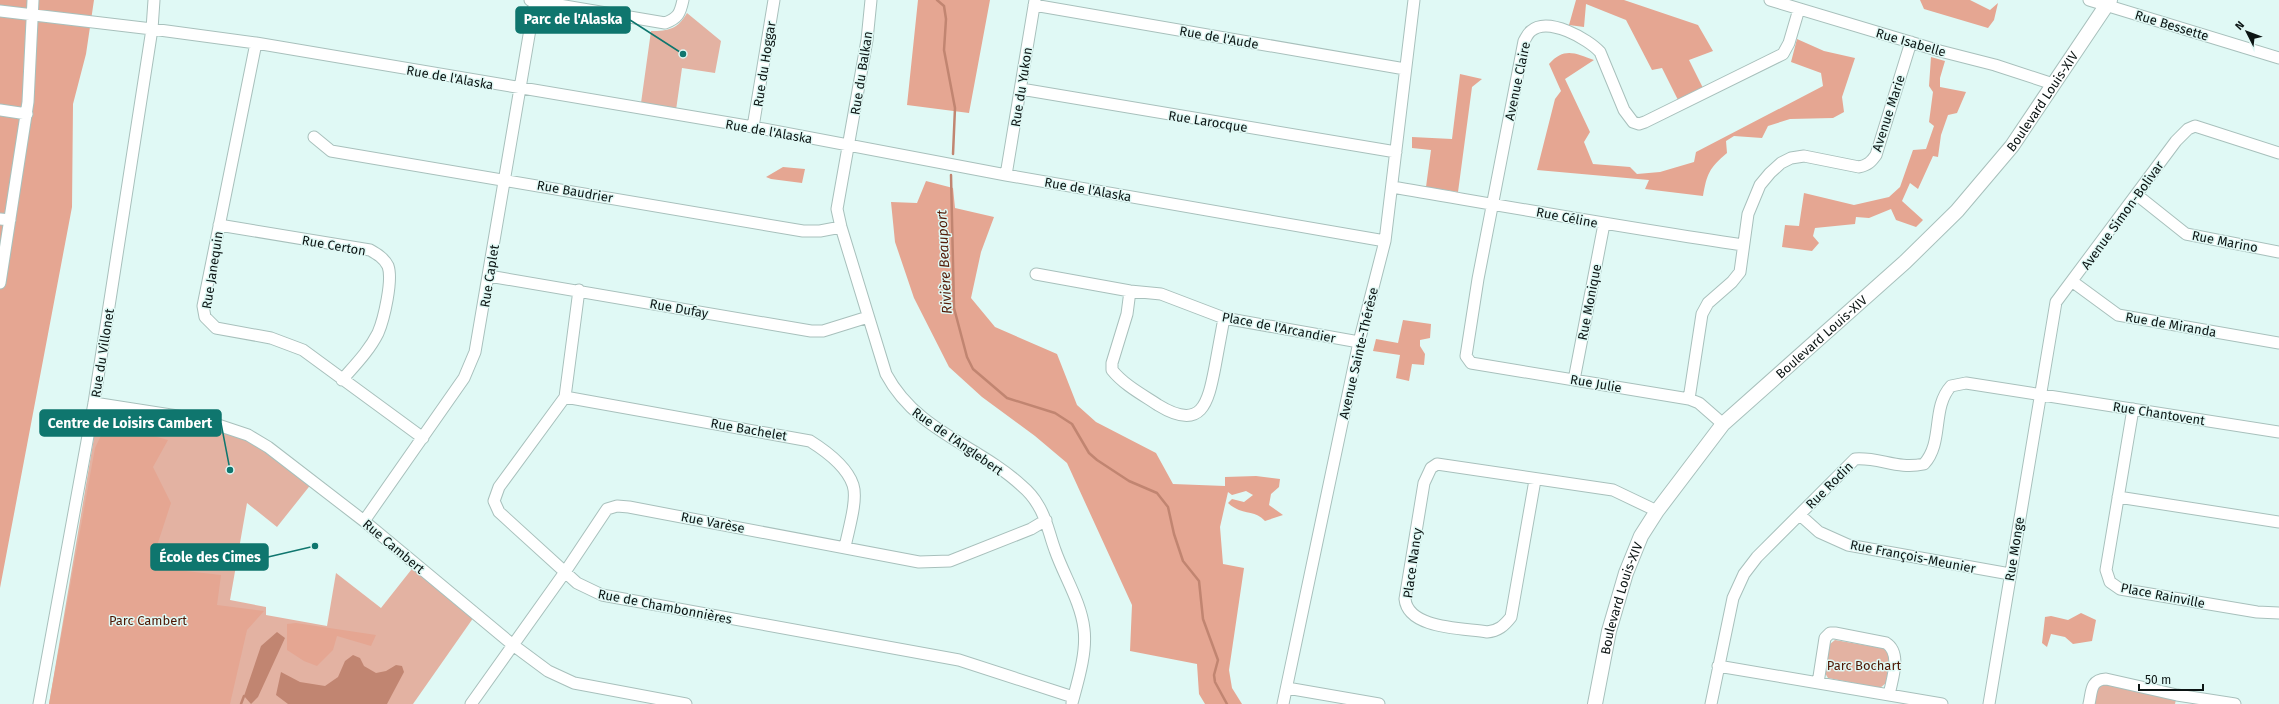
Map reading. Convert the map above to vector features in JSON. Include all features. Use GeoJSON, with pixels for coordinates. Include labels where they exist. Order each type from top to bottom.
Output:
{"type":"FeatureCollection","features":[{"type":"Feature","properties":{"kind":"main road","name":"Boulevard Louis-XIV"},"geometry":{"type":"LineString","coordinates":[[1595,704],[1599,673],[1609,631],[1626,573],[1641,536],[1657,511],[1723,424],[1905,262],[1957,211],[2012,146],[2052,84],[2108,3]]}},
{"type":"Feature","properties":{"kind":"street"},"geometry":{"type":"LineString","coordinates":[[0,283],[5,220],[27,114],[33,0]]}},
{"type":"Feature","properties":{"kind":"street","name":"Rue du Villonet"},"geometry":{"type":"LineString","coordinates":[[39,704],[94,403],[152,28],[154,0]]}},
{"type":"Feature","properties":{"kind":"street"},"geometry":{"type":"LineString","coordinates":[[533,0],[665,23],[675,19],[680,14],[683,0]]}},
{"type":"Feature","properties":{"kind":"street","name":"Rue Caplet"},"geometry":{"type":"LineString","coordinates":[[364,521],[464,378],[475,352],[520,90],[533,0]]}},
{"type":"Feature","properties":{"kind":"street","name":"Rue du Hoggar"},"geometry":{"type":"LineString","coordinates":[[753,127],[774,0]]}},
{"type":"Feature","properties":{"kind":"street","name":"Rue du Balkan"},"geometry":{"type":"LineString","coordinates":[[849,146],[867,40],[872,0]]}},
{"type":"Feature","properties":{"kind":"street","name":"Avenue Sainte-Thérèse"},"geometry":{"type":"LineString","coordinates":[[1283,704],[1359,342],[1385,241],[1414,0]]}},
{"type":"Feature","properties":{"kind":"street","name":"Rue Isabelle"},"geometry":{"type":"LineString","coordinates":[[1770,0],[1911,42],[1995,65],[2052,84]]}},
{"type":"Feature","properties":{"kind":"street","name":"Rue Bessette"},"geometry":{"type":"LineString","coordinates":[[2089,0],[2108,3],[2279,58]]}},
{"type":"Feature","properties":{"kind":"street","name":"Rue de l'Aude"},"geometry":{"type":"LineString","coordinates":[[1034,2],[1405,69]]}},
{"type":"Feature","properties":{"kind":"street","name":"Rue du Yukon"},"geometry":{"type":"LineString","coordinates":[[1006,175],[1034,2]]}},
{"type":"Feature","properties":{"kind":"street","name":"Avenue Claire"},"geometry":{"type":"LineString","coordinates":[[1466,356],[1492,202],[1524,41],[1530,31],[1538,27],[1557,28],[1580,36],[1595,46],[1600,52],[1628,117],[1639,124],[1728,82],[1782,54],[1789,43],[1799,9]]}},
{"type":"Feature","properties":{"kind":"street","name":"Rue de l'Alaska"},"geometry":{"type":"LineString","coordinates":[[0,11],[152,28],[256,43],[520,90],[753,127],[1006,175],[1385,241]]}},
{"type":"Feature","properties":{"kind":"street","name":"Avenue Marie"},"geometry":{"type":"LineString","coordinates":[[1689,399],[1702,314],[1708,303],[1732,282],[1740,272],[1748,214],[1753,198],[1760,185],[1781,163],[1791,158],[1804,156],[1859,167],[1866,166],[1871,162],[1876,154],[1911,42]]}},
{"type":"Feature","properties":{"kind":"street","name":"Rue Janequin"},"geometry":{"type":"LineString","coordinates":[[256,43],[203,306],[205,317],[210,324],[222,330],[288,343],[303,350],[423,438]]}},
{"type":"Feature","properties":{"kind":"street","name":"Rue Larocque"},"geometry":{"type":"LineString","coordinates":[[1021,89],[1396,152]]}},
{"type":"Feature","properties":{"kind":"street"},"geometry":{"type":"LineString","coordinates":[[0,110],[27,114]]}},
{"type":"Feature","properties":{"kind":"street","name":"Avenue Simon-Bolivar"},"geometry":{"type":"LineString","coordinates":[[2039,395],[2056,302],[2073,282],[2176,141],[2188,129],[2195,126],[2279,152]]}},
{"type":"Feature","properties":{"kind":"street","name":"Rue Baudrier"},"geometry":{"type":"LineString","coordinates":[[314,137],[331,151],[505,179],[803,231],[820,231],[841,227]]}},
{"type":"Feature","properties":{"kind":"street","name":"Rue de l'Anglebert"},"geometry":{"type":"LineString","coordinates":[[849,146],[837,209],[841,227],[886,374],[895,391],[908,406],[927,422],[1022,486],[1038,504],[1046,520],[1055,550],[1081,614],[1084,629],[1085,645],[1072,701]]}},
{"type":"Feature","properties":{"kind":"street","name":"Rue Céline"},"geometry":{"type":"LineString","coordinates":[[1392,186],[1492,202],[1604,224],[1743,245]]}},
{"type":"Feature","properties":{"kind":"street","name":"Rue Marino"},"geometry":{"type":"LineString","coordinates":[[2137,195],[2186,234],[2279,252]]}},
{"type":"Feature","properties":{"kind":"street","name":"Rue Monique"},"geometry":{"type":"LineString","coordinates":[[1574,380],[1604,224]]}},
{"type":"Feature","properties":{"kind":"street","name":"Rue Certon"},"geometry":{"type":"LineString","coordinates":[[219,225],[370,250],[382,258],[387,265],[390,274],[383,318],[378,333],[361,359],[342,380]]}},
{"type":"Feature","properties":{"kind":"street","name":"Place de l'Arcandier"},"geometry":{"type":"LineString","coordinates":[[1036,274],[1130,291],[1161,294],[1224,318],[1359,342]]}},
{"type":"Feature","properties":{"kind":"street","name":"Rue Dufay"},"geometry":{"type":"LineString","coordinates":[[489,276],[811,330],[823,331],[868,317]]}},
{"type":"Feature","properties":{"kind":"street","name":"Rue de Miranda"},"geometry":{"type":"LineString","coordinates":[[2073,282],[2118,315],[2279,343]]}},
{"type":"Feature","properties":{"kind":"street","name":"Rue de Chambonnières"},"geometry":{"type":"LineString","coordinates":[[579,290],[565,397],[499,487],[494,501],[499,512],[565,572],[587,589],[602,596],[959,660],[1072,701]]}},
{"type":"Feature","properties":{"kind":"street"},"geometry":{"type":"LineString","coordinates":[[1130,291],[1127,314],[1112,363],[1112,370],[1140,394],[1166,410],[1180,415],[1191,415],[1198,411],[1209,397],[1224,318]]}},
{"type":"Feature","properties":{"kind":"street","name":"Rue Julie"},"geometry":{"type":"LineString","coordinates":[[1466,356],[1471,363],[1689,399],[1699,403],[1723,424]]}},
{"type":"Feature","properties":{"kind":"street","name":"Rue Rodin"},"geometry":{"type":"LineString","coordinates":[[1711,704],[1733,598],[1744,574],[1757,557],[1855,459],[1870,459],[1909,467],[1924,464],[1933,450],[1941,400],[1951,386],[1966,383],[2039,395]]}},
{"type":"Feature","properties":{"kind":"street","name":"Rue Chantovent"},"geometry":{"type":"LineString","coordinates":[[2039,395],[2279,432]]}},
{"type":"Feature","properties":{"kind":"street","name":"Rue Monge"},"geometry":{"type":"LineString","coordinates":[[1989,704],[2039,395]]}},
{"type":"Feature","properties":{"kind":"street","name":"Rue Bachelet"},"geometry":{"type":"LineString","coordinates":[[565,397],[810,441],[842,468],[853,485],[855,496],[845,547]]}},
{"type":"Feature","properties":{"kind":"street","name":"Rue Cambert"},"geometry":{"type":"LineString","coordinates":[[94,403],[203,420],[248,435],[268,448],[364,521],[513,645],[548,671],[574,683],[686,704]]}},
{"type":"Feature","properties":{"kind":"street","name":"Place Rainville"},"geometry":{"type":"LineString","coordinates":[[2133,409],[2106,570],[2108,577],[2114,586],[2128,591],[2257,612],[2279,613]]}},
{"type":"Feature","properties":{"kind":"street","name":"Place Nancy"},"geometry":{"type":"LineString","coordinates":[[1536,480],[1510,617],[1506,624],[1495,631],[1487,632],[1426,622],[1410,612],[1406,606],[1405,599],[1424,483],[1431,468],[1437,464],[1536,480],[1613,490],[1657,511]]}},
{"type":"Feature","properties":{"kind":"street"},"geometry":{"type":"LineString","coordinates":[[2118,497],[2279,522]]}},
{"type":"Feature","properties":{"kind":"street","name":"Rue Varèse"},"geometry":{"type":"LineString","coordinates":[[471,704],[565,572],[606,509],[617,506],[845,547],[919,562],[937,563],[950,561],[1016,535],[1046,520]]}},
{"type":"Feature","properties":{"kind":"street","name":"Rue François-Meunier"},"geometry":{"type":"LineString","coordinates":[[1800,515],[1819,532],[1848,545],[2010,574]]}},
{"type":"Feature","properties":{"kind":"street"},"geometry":{"type":"LineString","coordinates":[[1818,683],[1825,638],[1830,633],[1836,633],[1886,643],[1892,646],[1896,654],[1889,695]]}},
{"type":"Feature","properties":{"kind":"street"},"geometry":{"type":"LineString","coordinates":[[1718,666],[1942,704]]}},
{"type":"Feature","properties":{"kind":"street"},"geometry":{"type":"LineString","coordinates":[[2089,704],[2093,684],[2097,680],[2106,679],[2176,700],[2235,704]]}},
{"type":"Feature","properties":{"kind":"street"},"geometry":{"type":"LineString","coordinates":[[1287,688],[1379,704]]}},
{"type":"Feature","properties":{"kind":"green space"},"geometry":{"type":"Polygon","coordinates":[[[0,0],[94,0],[86,54],[73,104],[72,207],[0,588],[0,0]]]}},
{"type":"Feature","properties":{"kind":"green space"},"geometry":{"type":"Polygon","coordinates":[[[918,0],[990,0],[969,113],[907,105],[918,0]]]}},
{"type":"Feature","properties":{"kind":"green space"},"geometry":{"type":"Polygon","coordinates":[[[1576,0],[1624,0],[1698,25],[1713,51],[1689,60],[1703,88],[1678,100],[1662,68],[1652,70],[1626,20],[1586,4],[1584,27],[1569,25],[1576,0]]]}},
{"type":"Feature","properties":{"kind":"green space"},"geometry":{"type":"Polygon","coordinates":[[[1920,0],[1970,0],[1990,10],[1998,3],[1994,20],[1988,28],[1924,9],[1920,0]]]}},
{"type":"Feature","properties":{"kind":"green space"},"geometry":{"type":"Polygon","coordinates":[[[687,13],[721,41],[715,73],[682,68],[676,110],[641,103],[651,31],[668,30],[676,26],[687,13]]]}},
{"type":"Feature","properties":{"kind":"green space"},"geometry":{"type":"Polygon","coordinates":[[[1797,39],[1824,51],[1855,58],[1842,97],[1844,112],[1833,118],[1790,119],[1768,126],[1762,138],[1734,136],[1726,141],[1727,153],[1716,163],[1710,172],[1703,196],[1645,189],[1649,180],[1537,170],[1555,99],[1561,91],[1549,64],[1560,55],[1570,53],[1594,60],[1565,79],[1590,132],[1584,142],[1593,164],[1630,167],[1637,174],[1660,172],[1694,162],[1696,152],[1823,86],[1821,73],[1791,62],[1797,39]]]}},
{"type":"Feature","properties":{"kind":"green space"},"geometry":{"type":"Polygon","coordinates":[[[1931,57],[1945,61],[1940,78],[1940,87],[1966,92],[1957,113],[1948,115],[1941,135],[1938,157],[1933,156],[1918,189],[1910,183],[1902,201],[1923,220],[1916,227],[1896,220],[1891,209],[1869,218],[1856,217],[1855,224],[1815,228],[1813,236],[1819,243],[1812,251],[1782,247],[1785,225],[1799,226],[1804,193],[1854,205],[1889,197],[1900,187],[1913,150],[1926,149],[1934,126],[1929,122],[1933,92],[1929,86],[1931,57]]]}},
{"type":"Feature","properties":{"kind":"green space"},"geometry":{"type":"Polygon","coordinates":[[[1460,74],[1482,79],[1472,87],[1458,192],[1426,187],[1431,150],[1412,148],[1412,137],[1452,139],[1460,74]]]}},
{"type":"Feature","properties":{"kind":"green space"},"geometry":{"type":"Polygon","coordinates":[[[783,167],[805,169],[802,183],[766,177],[783,167]]]}},
{"type":"Feature","properties":{"kind":"green space"},"geometry":{"type":"Polygon","coordinates":[[[926,181],[953,188],[955,208],[994,217],[981,252],[971,298],[995,327],[1057,354],[1077,405],[1096,422],[1156,453],[1173,484],[1225,486],[1225,477],[1256,476],[1280,479],[1279,487],[1271,494],[1269,505],[1283,515],[1265,521],[1257,515],[1238,510],[1228,503],[1232,499],[1244,502],[1253,495],[1246,491],[1232,495],[1228,492],[1220,527],[1223,564],[1244,568],[1229,670],[1232,688],[1242,704],[1205,704],[1199,694],[1197,664],[1130,651],[1132,605],[1067,463],[1035,436],[982,397],[949,367],[914,298],[895,242],[891,202],[917,203],[926,181]]]}},
{"type":"Feature","properties":{"kind":"green space"},"geometry":{"type":"Polygon","coordinates":[[[1403,320],[1431,324],[1430,338],[1420,340],[1420,346],[1425,354],[1424,365],[1412,364],[1409,381],[1396,378],[1400,355],[1373,351],[1376,339],[1398,343],[1403,320]]]}},
{"type":"Feature","properties":{"kind":"green space","name":"Parc Cambert"},"geometry":{"type":"Polygon","coordinates":[[[98,414],[216,425],[244,435],[312,483],[277,527],[247,503],[230,600],[266,607],[266,615],[327,626],[336,573],[381,608],[415,565],[476,614],[413,704],[49,704],[98,414]]]}},
{"type":"Feature","properties":{"kind":"green space"},"geometry":{"type":"Polygon","coordinates":[[[107,423],[168,440],[153,467],[171,503],[150,567],[221,575],[217,605],[264,611],[247,630],[230,704],[49,704],[95,448],[107,423]]]}},
{"type":"Feature","properties":{"kind":"green space"},"geometry":{"type":"Polygon","coordinates":[[[2081,613],[2096,620],[2092,641],[2073,644],[2065,637],[2051,634],[2047,647],[2042,643],[2045,617],[2051,616],[2068,620],[2081,613]]]}},
{"type":"Feature","properties":{"kind":"green space"},"geometry":{"type":"Polygon","coordinates":[[[296,623],[376,635],[371,646],[337,636],[333,650],[317,666],[304,661],[287,650],[287,624],[296,623]]]}},
{"type":"Feature","properties":{"kind":"green space","name":"Parc Bochart"},"geometry":{"type":"Polygon","coordinates":[[[1835,640],[1887,649],[1890,655],[1886,683],[1880,688],[1828,678],[1825,673],[1830,644],[1835,640]]]}},
{"type":"Feature","properties":{"kind":"green space"},"geometry":{"type":"Polygon","coordinates":[[[2097,680],[2177,695],[2175,704],[2089,704],[2097,680]]]}},
{"type":"Feature","properties":{"kind":"shaded area"},"geometry":{"type":"Polygon","coordinates":[[[277,632],[285,638],[258,697],[251,704],[244,696],[261,646],[277,632]]]}},
{"type":"Feature","properties":{"kind":"shaded area"},"geometry":{"type":"Polygon","coordinates":[[[353,655],[360,658],[364,666],[376,673],[386,671],[396,665],[402,666],[404,672],[387,704],[288,704],[276,695],[281,672],[300,682],[325,686],[338,677],[345,661],[353,655]]]}},
{"type":"Feature","properties":{"kind":"waterway","name":"Rivière Beauport"},"geometry":{"type":"LineString","coordinates":[[937,0],[944,6],[946,19],[944,50],[955,108],[953,154]]}},
{"type":"Feature","properties":{"kind":"waterway","name":"Rivière Beauport"},"geometry":{"type":"LineString","coordinates":[[951,175],[954,308],[967,357],[973,369],[1007,398],[1055,413],[1072,424],[1089,453],[1097,460],[1129,481],[1157,493],[1168,507],[1174,534],[1183,561],[1199,581],[1203,619],[1218,660],[1214,675],[1215,682],[1227,704]]}},
{"type":"Feature","properties":{"kind":"waterway"},"geometry":{"type":"LineString","coordinates":[[241,704],[244,696]]}},
{"type":"Feature","properties":{"kind":"place","name":"Parc de l'Alaska"},"geometry":{"type":"Point","coordinates":[683,54]}},
{"type":"Feature","properties":{"kind":"place","name":"Centre de Loisirs Cambert"},"geometry":{"type":"Point","coordinates":[230,470]}},
{"type":"Feature","properties":{"kind":"place","name":"École des Cimes"},"geometry":{"type":"Point","coordinates":[315,546]}}]}
